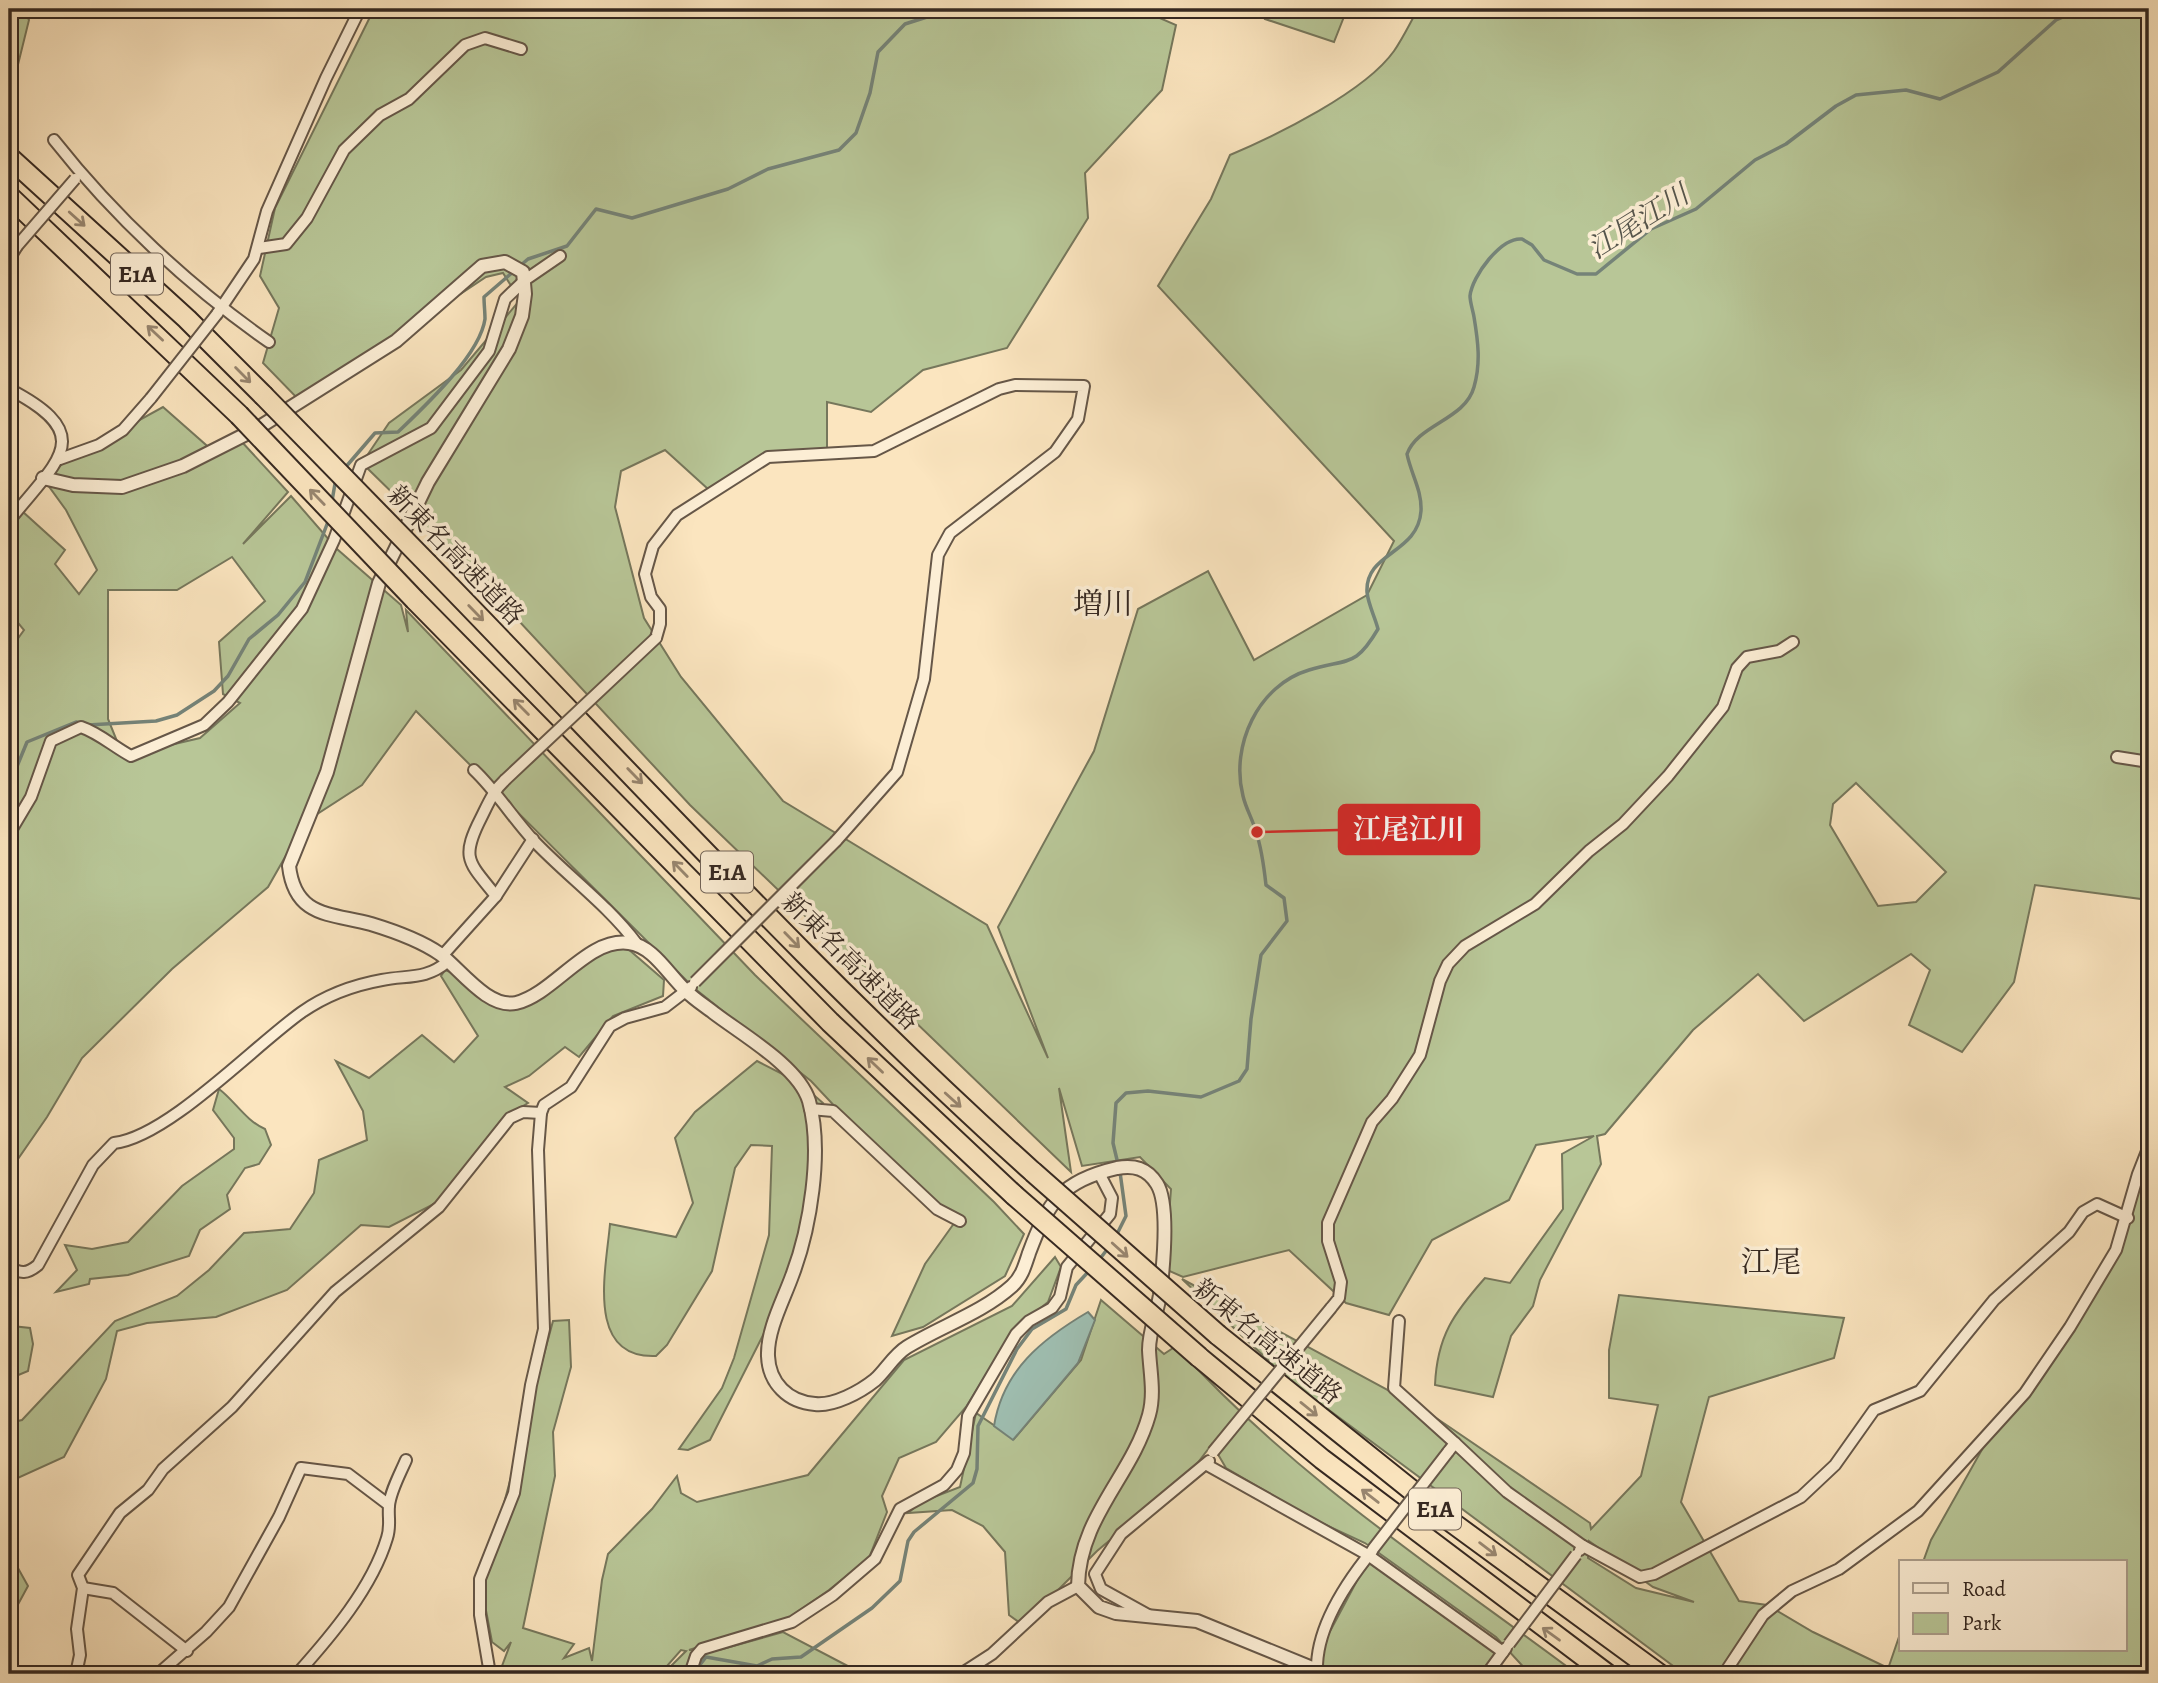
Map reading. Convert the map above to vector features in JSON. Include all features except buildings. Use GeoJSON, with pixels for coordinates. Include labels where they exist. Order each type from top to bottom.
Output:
{"type":"FeatureCollection","features":[{"type":"Feature","properties":{"kind":"highway","name":"新東名高速道路"},"geometry":{"type":"LineString","coordinates":[[9,157],[187,319],[849,998],[945,1093],[1218,1335],[1450,1521],[1659,1674]]}},
{"type":"Feature","properties":{"kind":"highway","name":"新東名高速道路"},"geometry":{"type":"LineString","coordinates":[[9,196],[239,415],[415,600],[830,1022],[1014,1195],[1199,1357],[1355,1484],[1607,1674]]}},
{"type":"Feature","properties":{"kind":"street"},"geometry":{"type":"LineString","coordinates":[[9,520],[60,459],[99,445],[123,430],[219,311],[259,248],[259,233],[267,211],[360,9]]}},
{"type":"Feature","properties":{"kind":"street"},"geometry":{"type":"LineString","coordinates":[[259,248],[286,244],[307,218],[344,150],[380,115],[409,99],[465,45],[485,38],[521,48]]}},
{"type":"Feature","properties":{"kind":"street"},"geometry":{"type":"LineString","coordinates":[[54,140],[78,176],[165,256],[219,311],[269,342]]}},
{"type":"Feature","properties":{"kind":"street"},"geometry":{"type":"LineString","coordinates":[[9,259],[16,246],[78,176]]}},
{"type":"Feature","properties":{"kind":"street"},"geometry":{"type":"LineString","coordinates":[[9,834],[31,797],[51,741],[81,727],[96,732],[109,744],[131,756],[204,725],[228,702],[302,609],[334,540],[361,465],[431,428],[489,351],[505,299],[524,276],[560,256]]}},
{"type":"Feature","properties":{"kind":"street"},"geometry":{"type":"LineString","coordinates":[[43,478],[73,485],[121,487],[183,467],[258,428],[335,382],[396,341],[482,266],[505,262],[524,276]]}},
{"type":"Feature","properties":{"kind":"street"},"geometry":{"type":"LineString","coordinates":[[524,276],[522,316],[509,349],[428,482],[379,583],[327,772],[289,866],[291,881],[298,895],[310,908],[405,936],[445,959],[492,999],[514,1003],[528,998],[604,946],[620,942],[637,943]]}},
{"type":"Feature","properties":{"kind":"street"},"geometry":{"type":"LineString","coordinates":[[490,1674],[480,1615],[480,1578],[514,1493],[531,1385],[544,1329],[538,1150],[544,1105],[571,1087],[610,1026],[625,1017],[665,1007],[691,987],[836,841],[897,772],[925,679],[938,555],[950,533],[1055,452],[1078,419],[1084,386],[1015,385],[999,389],[874,451],[768,457],[677,515],[653,546],[645,575],[651,597],[660,609],[656,638],[495,789],[467,846],[468,858],[496,896]]}},
{"type":"Feature","properties":{"kind":"street"},"geometry":{"type":"LineString","coordinates":[[9,389],[35,402],[56,421],[63,438],[60,459]]}},
{"type":"Feature","properties":{"kind":"street"},"geometry":{"type":"LineString","coordinates":[[1149,1616],[1101,1589],[1095,1574],[1121,1534],[1207,1465],[1213,1452],[1339,1298],[1341,1282],[1328,1241],[1328,1223],[1372,1122],[1392,1099],[1420,1055],[1440,981],[1448,964],[1465,946],[1535,904],[1589,850],[1623,824],[1668,776],[1723,706],[1737,668],[1747,657],[1779,651],[1793,642]]}},
{"type":"Feature","properties":{"kind":"street"},"geometry":{"type":"LineString","coordinates":[[2117,757],[2149,762]]}},
{"type":"Feature","properties":{"kind":"street"},"geometry":{"type":"LineString","coordinates":[[474,770],[495,789],[533,839],[619,919],[637,943],[797,1077],[810,1109],[814,1154],[809,1218],[797,1262],[768,1341],[769,1371],[779,1389],[792,1398],[809,1404],[825,1404],[850,1395],[874,1380],[903,1349],[946,1329],[1011,1287],[1022,1275],[1049,1205],[1064,1189],[1099,1173],[1129,1166],[1146,1170],[1160,1187],[1164,1222],[1160,1295],[1149,1346],[1152,1391],[1149,1416],[1133,1452],[1105,1498],[1079,1562],[1079,1586],[1099,1607],[1197,1621],[1318,1672],[1316,1656],[1332,1612],[1371,1552],[1452,1448]]}},
{"type":"Feature","properties":{"kind":"street"},"geometry":{"type":"LineString","coordinates":[[9,1267],[19,1273],[29,1273],[38,1265],[93,1165],[114,1143],[129,1141],[184,1108],[303,1012],[330,996],[384,979],[429,974],[445,959],[496,896],[533,839]]}},
{"type":"Feature","properties":{"kind":"street"},"geometry":{"type":"LineString","coordinates":[[810,1109],[832,1111],[937,1209],[960,1221]]}},
{"type":"Feature","properties":{"kind":"street"},"geometry":{"type":"LineString","coordinates":[[76,1674],[80,1655],[77,1629],[83,1588],[78,1575],[120,1513],[148,1490],[163,1469],[232,1407],[335,1292],[439,1207],[510,1118],[523,1112],[541,1113]]}},
{"type":"Feature","properties":{"kind":"street"},"geometry":{"type":"LineString","coordinates":[[1724,1674],[1763,1615],[1791,1591],[1839,1569],[1918,1511],[2025,1393],[2053,1354],[2116,1250],[2149,1146]]}},
{"type":"Feature","properties":{"kind":"street"},"geometry":{"type":"LineString","coordinates":[[690,1674],[696,1656],[702,1649],[792,1622],[833,1595],[875,1559],[900,1509],[937,1490],[957,1470],[964,1453],[968,1416],[977,1398],[1016,1334],[1030,1321],[1052,1308],[1060,1297],[1067,1267],[1110,1214],[1112,1198],[1099,1173]]}},
{"type":"Feature","properties":{"kind":"street"},"geometry":{"type":"LineString","coordinates":[[1399,1321],[1394,1388],[1452,1448],[1579,1550],[1640,1577],[1654,1574],[1785,1507],[1835,1465],[1874,1410],[1920,1391],[1994,1300],[2069,1232],[2083,1212],[2097,1204],[2128,1218]]}},
{"type":"Feature","properties":{"kind":"street"},"geometry":{"type":"LineString","coordinates":[[297,1674],[344,1614],[372,1570],[391,1524],[389,1505],[406,1460]]}},
{"type":"Feature","properties":{"kind":"street"},"geometry":{"type":"LineString","coordinates":[[1207,1465],[1371,1552],[1506,1648]]}},
{"type":"Feature","properties":{"kind":"street"},"geometry":{"type":"LineString","coordinates":[[158,1674],[187,1650],[229,1607],[279,1517],[300,1468],[348,1474],[389,1505]]}},
{"type":"Feature","properties":{"kind":"street"},"geometry":{"type":"LineString","coordinates":[[1487,1674],[1579,1550]]}},
{"type":"Feature","properties":{"kind":"street"},"geometry":{"type":"LineString","coordinates":[[961,1674],[992,1654],[1048,1602],[1079,1586]]}},
{"type":"Feature","properties":{"kind":"street"},"geometry":{"type":"LineString","coordinates":[[83,1588],[113,1593],[187,1650]]}},
{"type":"Feature","properties":{"kind":"green space"},"geometry":{"type":"Polygon","coordinates":[[[9,9],[23,9],[29,20],[9,101],[9,9]]]}},
{"type":"Feature","properties":{"kind":"green space"},"geometry":{"type":"Polygon","coordinates":[[[417,9],[1139,9],[1176,25],[1162,90],[1085,173],[1088,218],[1007,348],[923,370],[871,412],[827,402],[827,448],[768,457],[708,489],[665,450],[621,471],[615,507],[644,618],[681,677],[783,801],[987,925],[1048,1058],[998,927],[1094,751],[1138,609],[1208,571],[1254,660],[1367,595],[1394,541],[1158,286],[1211,199],[1230,155],[1319,111],[1363,82],[1394,51],[1418,9],[2149,9],[2149,900],[2035,885],[2014,982],[1962,1052],[1909,1025],[1930,970],[1911,954],[1804,1021],[1758,974],[1693,1030],[1605,1134],[1597,1136],[1601,1164],[1540,1280],[1533,1306],[1511,1336],[1493,1397],[1435,1385],[1439,1353],[1449,1326],[1485,1278],[1510,1283],[1563,1209],[1562,1154],[1594,1136],[1536,1145],[1509,1200],[1432,1240],[1389,1315],[1346,1303],[1289,1250],[1183,1277],[1165,1269],[1171,1189],[1140,1157],[1082,1166],[1059,1088],[1071,1172],[690,805],[440,536],[436,537],[420,526],[411,511],[362,463],[389,423],[461,370],[520,300],[503,273],[486,277],[300,401],[263,363],[279,308],[260,276],[275,208],[370,17],[410,15],[417,9]],[[1856,783],[1833,804],[1830,825],[1878,906],[1916,902],[1946,872],[1856,783]]]}},
{"type":"Feature","properties":{"kind":"green space"},"geometry":{"type":"Polygon","coordinates":[[[1268,9],[1347,9],[1334,42],[1265,19],[1268,9]]]}},
{"type":"Feature","properties":{"kind":"green space"},"geometry":{"type":"Polygon","coordinates":[[[163,407],[213,451],[241,441],[288,492],[243,544],[291,496],[337,549],[401,605],[408,632],[406,610],[755,975],[994,1202],[1024,1234],[1005,1276],[923,1327],[892,1336],[925,1264],[955,1222],[888,1163],[811,1081],[694,988],[416,711],[362,785],[305,822],[268,887],[172,969],[82,1058],[47,1117],[9,1172],[9,651],[24,630],[9,612],[9,527],[23,512],[65,550],[55,564],[79,594],[97,570],[66,510],[45,481],[65,461],[163,407]],[[232,557],[177,590],[108,590],[108,719],[123,756],[200,738],[240,703],[223,694],[219,642],[265,601],[232,557]]]}},
{"type":"Feature","properties":{"kind":"green space"},"geometry":{"type":"Polygon","coordinates":[[[620,942],[664,980],[663,996],[613,1016],[579,1057],[565,1047],[529,1076],[505,1087],[528,1103],[503,1118],[438,1202],[389,1227],[361,1225],[287,1290],[216,1317],[147,1323],[117,1331],[106,1379],[64,1457],[9,1482],[9,1423],[22,1420],[115,1321],[177,1296],[209,1270],[244,1233],[290,1229],[314,1193],[319,1160],[367,1140],[363,1111],[336,1061],[369,1078],[422,1035],[454,1062],[478,1036],[441,976],[445,970],[467,978],[507,1007],[620,942]]]}},
{"type":"Feature","properties":{"kind":"green space"},"geometry":{"type":"Polygon","coordinates":[[[757,1061],[800,1083],[823,1103],[810,1116],[807,1224],[791,1280],[710,1440],[688,1450],[679,1449],[722,1388],[734,1358],[769,1235],[772,1146],[751,1145],[735,1168],[712,1271],[667,1345],[656,1356],[633,1353],[618,1343],[609,1328],[604,1287],[610,1224],[676,1237],[693,1203],[675,1138],[695,1112],[757,1061]]]}},
{"type":"Feature","properties":{"kind":"green space"},"geometry":{"type":"Polygon","coordinates":[[[219,1089],[252,1121],[265,1129],[271,1145],[259,1164],[245,1168],[227,1195],[230,1209],[200,1230],[189,1256],[128,1275],[90,1279],[89,1284],[56,1292],[77,1270],[65,1245],[92,1249],[128,1242],[182,1186],[234,1149],[234,1138],[213,1110],[219,1089]]]}},
{"type":"Feature","properties":{"kind":"green space"},"geometry":{"type":"Polygon","coordinates":[[[2149,1167],[2149,1674],[1891,1674],[1889,1666],[1899,1637],[1899,1652],[2126,1652],[2126,1560],[1924,1560],[1931,1540],[1993,1430],[2084,1313],[2149,1167]]]}},
{"type":"Feature","properties":{"kind":"green space"},"geometry":{"type":"Polygon","coordinates":[[[1055,1257],[1061,1267],[1048,1302],[1014,1330],[966,1407],[936,1442],[899,1458],[882,1496],[887,1512],[869,1558],[787,1619],[689,1650],[719,1650],[783,1632],[863,1674],[663,1674],[686,1651],[681,1650],[660,1674],[499,1674],[511,1642],[504,1651],[492,1642],[484,1600],[486,1570],[553,1321],[569,1320],[571,1367],[553,1432],[555,1476],[523,1628],[574,1644],[564,1658],[589,1648],[592,1661],[608,1554],[652,1509],[677,1476],[681,1493],[697,1502],[808,1475],[904,1360],[1012,1306],[1055,1257]]]}},
{"type":"Feature","properties":{"kind":"green space"},"geometry":{"type":"Polygon","coordinates":[[[1182,1279],[1423,1409],[1590,1523],[1591,1529],[1641,1476],[1658,1405],[1609,1398],[1609,1350],[1619,1295],[1844,1318],[1834,1358],[1709,1397],[1681,1502],[1739,1601],[1767,1605],[1813,1632],[1886,1667],[1888,1674],[1684,1674],[1290,1381],[1182,1279]],[[1589,1541],[1588,1558],[1636,1588],[1694,1602],[1653,1587],[1589,1541]]]}},
{"type":"Feature","properties":{"kind":"green space"},"geometry":{"type":"Polygon","coordinates":[[[1101,1300],[1164,1354],[1176,1346],[1221,1393],[1317,1479],[1420,1559],[1577,1674],[1530,1674],[1496,1637],[1365,1543],[1313,1519],[1226,1468],[1212,1444],[1190,1473],[1097,1551],[1023,1625],[1009,1615],[1005,1552],[983,1526],[952,1510],[908,1513],[921,1502],[960,1487],[976,1413],[1014,1439],[1081,1360],[1101,1300]]]}},
{"type":"Feature","properties":{"kind":"green space"},"geometry":{"type":"Polygon","coordinates":[[[12,1326],[30,1328],[33,1344],[28,1371],[9,1379],[12,1326]]]}},
{"type":"Feature","properties":{"kind":"green space"},"geometry":{"type":"Polygon","coordinates":[[[9,1552],[28,1586],[9,1621],[9,1552]]]}},
{"type":"Feature","properties":{"kind":"green space"},"geometry":{"type":"Polygon","coordinates":[[[1368,1560],[1503,1652],[1487,1674],[1314,1674],[1319,1652],[1368,1560]]]}},
{"type":"Feature","properties":{"kind":"shaded area"},"geometry":{"type":"Polygon","coordinates":[[[1088,1312],[1095,1320],[1078,1363],[1013,1440],[994,1426],[1006,1388],[1027,1358],[1040,1345],[1088,1312]]]}},
{"type":"Feature","properties":{"kind":"waterway"},"geometry":{"type":"LineString","coordinates":[[344,469],[375,433],[398,432],[449,380],[481,333],[485,319],[484,297],[528,259],[567,246],[596,209],[632,218],[728,189],[768,169],[839,150],[856,133],[870,93],[878,52],[905,24],[952,9]]}},
{"type":"Feature","properties":{"kind":"waterway","name":"江尾江川"},"geometry":{"type":"LineString","coordinates":[[1118,1164],[1113,1143],[1116,1103],[1126,1093],[1148,1091],[1201,1097],[1239,1081],[1247,1069],[1251,1019],[1261,955],[1287,921],[1284,898],[1266,885],[1260,845],[1243,796],[1240,777],[1245,738],[1262,703],[1275,689],[1309,670],[1357,656],[1378,629],[1367,592],[1369,579],[1382,560],[1402,545],[1418,525],[1420,496],[1407,454],[1421,436],[1461,407],[1474,387],[1478,352],[1470,296],[1476,278],[1489,259],[1505,244],[1522,239],[1532,245],[1544,260],[1577,274],[1596,274],[1651,229],[1696,209],[1755,160],[1786,144],[1836,106],[1856,95],[1906,90],[1940,99],[1998,72],[2056,20],[2082,9]]}},
{"type":"Feature","properties":{"kind":"waterway"},"geometry":{"type":"LineString","coordinates":[[332,501],[336,478]]}},
{"type":"Feature","properties":{"kind":"waterway"},"geometry":{"type":"LineString","coordinates":[[88,725],[156,721],[177,715],[214,691],[228,676],[249,639],[278,615],[305,582],[329,519]]}},
{"type":"Feature","properties":{"kind":"waterway"},"geometry":{"type":"LineString","coordinates":[[9,786],[27,742],[76,722],[81,723]]}},
{"type":"Feature","properties":{"kind":"waterway","name":"江尾江川"},"geometry":{"type":"LineString","coordinates":[[1115,1238],[1126,1216],[1120,1172]]}},
{"type":"Feature","properties":{"kind":"waterway","name":"江尾江川"},"geometry":{"type":"LineString","coordinates":[[1099,1260],[1109,1247]]}},
{"type":"Feature","properties":{"kind":"waterway","name":"江尾江川"},"geometry":{"type":"LineString","coordinates":[[700,1674],[699,1666],[706,1657],[757,1666],[772,1659],[801,1657],[872,1608],[900,1581],[908,1541],[914,1532],[973,1483],[977,1469],[978,1426],[1017,1349],[1032,1329],[1066,1309],[1076,1285],[1089,1271]]}},
{"type":"Feature","properties":{"kind":"place","name":"江尾江川"},"geometry":{"type":"Point","coordinates":[1257,832]}},
{"type":"Feature","properties":{"kind":"district","name":"増川"},"geometry":{"type":"Point","coordinates":[1103,604]}},
{"type":"Feature","properties":{"kind":"district","name":"江尾"},"geometry":{"type":"Point","coordinates":[1771,1262]}}]}
